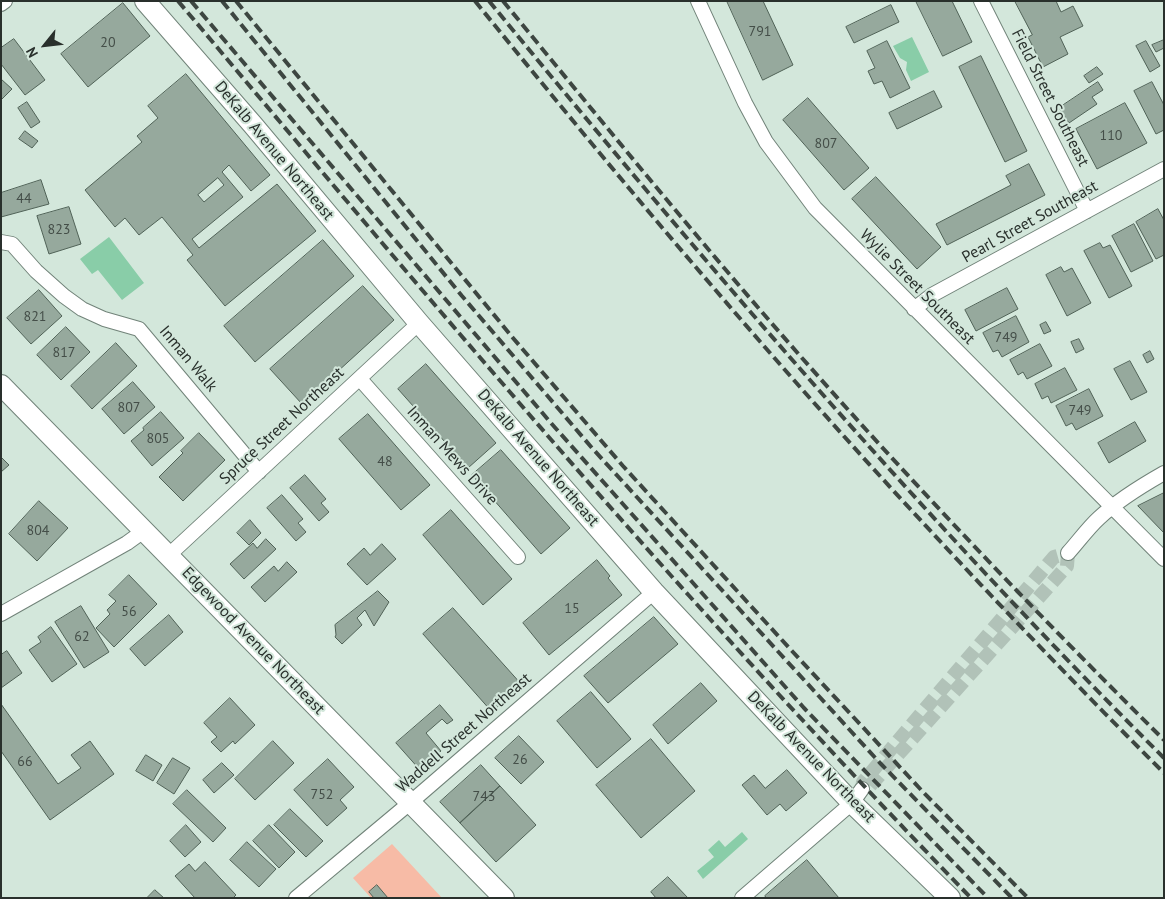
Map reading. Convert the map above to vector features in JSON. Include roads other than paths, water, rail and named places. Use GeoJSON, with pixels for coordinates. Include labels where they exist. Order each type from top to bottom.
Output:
{"type":"FeatureCollection","features":[{"type":"Feature","properties":{"kind":"main road","name":"DeKalb Avenue Northeast"},"geometry":{"type":"LineString","coordinates":[[145,1],[419,323],[654,592],[857,796],[950,898]]}},
{"type":"Feature","properties":{"kind":"main road","name":"Edgewood Avenue Northeast"},"geometry":{"type":"LineString","coordinates":[[1,385],[504,898]]}},
{"type":"Feature","properties":{"kind":"street"},"geometry":{"type":"LineString","coordinates":[[1,4],[5,1]]}},
{"type":"Feature","properties":{"kind":"street","name":"Wylie Street Southeast"},"geometry":{"type":"LineString","coordinates":[[698,1],[745,103],[766,142],[815,208],[1164,559]]}},
{"type":"Feature","properties":{"kind":"street","name":"Field Street Southeast"},"geometry":{"type":"LineString","coordinates":[[981,1],[1087,211]]}},
{"type":"Feature","properties":{"kind":"street","name":"Pearl Street Southeast"},"geometry":{"type":"LineString","coordinates":[[914,309],[932,295],[1164,169]]}},
{"type":"Feature","properties":{"kind":"street","name":"Inman Walk"},"geometry":{"type":"LineString","coordinates":[[1,242],[12,244],[36,271],[82,309],[104,319],[139,329],[259,472]]}},
{"type":"Feature","properties":{"kind":"street","name":"Spruce Street Northeast"},"geometry":{"type":"LineString","coordinates":[[169,555],[419,323]]}},
{"type":"Feature","properties":{"kind":"street","name":"Inman Mews Drive"},"geometry":{"type":"LineString","coordinates":[[360,379],[518,557]]}},
{"type":"Feature","properties":{"kind":"street"},"geometry":{"type":"LineString","coordinates":[[1068,553],[1098,518],[1145,483],[1164,473]]}},
{"type":"Feature","properties":{"kind":"street"},"geometry":{"type":"LineString","coordinates":[[1,614],[126,544],[145,530]]}},
{"type":"Feature","properties":{"kind":"street","name":"Waddell Street Northeast"},"geometry":{"type":"LineString","coordinates":[[296,898],[411,802],[654,592]]}},
{"type":"Feature","properties":{"kind":"street"},"geometry":{"type":"LineString","coordinates":[[742,898],[857,796]]}},
{"type":"Feature","properties":{"kind":"tunnel"},"geometry":{"type":"LineString","coordinates":[[1068,553],[1067,566],[869,787],[862,789],[863,782],[1054,557],[1068,553]]}},
{"type":"Feature","properties":{"kind":"railway"},"geometry":{"type":"LineString","coordinates":[[178,1],[565,456],[736,648],[971,898]]}},
{"type":"Feature","properties":{"kind":"railway"},"geometry":{"type":"LineString","coordinates":[[191,1],[551,423],[804,708],[988,898]]}},
{"type":"Feature","properties":{"kind":"railway"},"geometry":{"type":"LineString","coordinates":[[222,1],[462,296],[592,448],[880,763],[1012,898]]}},
{"type":"Feature","properties":{"kind":"railway"},"geometry":{"type":"LineString","coordinates":[[236,1],[513,338],[623,466],[924,793],[1028,898]]}},
{"type":"Feature","properties":{"kind":"railway"},"geometry":{"type":"LineString","coordinates":[[475,1],[662,227],[831,422],[995,600],[1164,773]]}},
{"type":"Feature","properties":{"kind":"railway"},"geometry":{"type":"LineString","coordinates":[[489,1],[651,196],[817,388],[988,576],[1164,758]]}},
{"type":"Feature","properties":{"kind":"railway"},"geometry":{"type":"LineString","coordinates":[[503,1],[710,252],[827,386],[969,540],[1164,740]]}}]}
